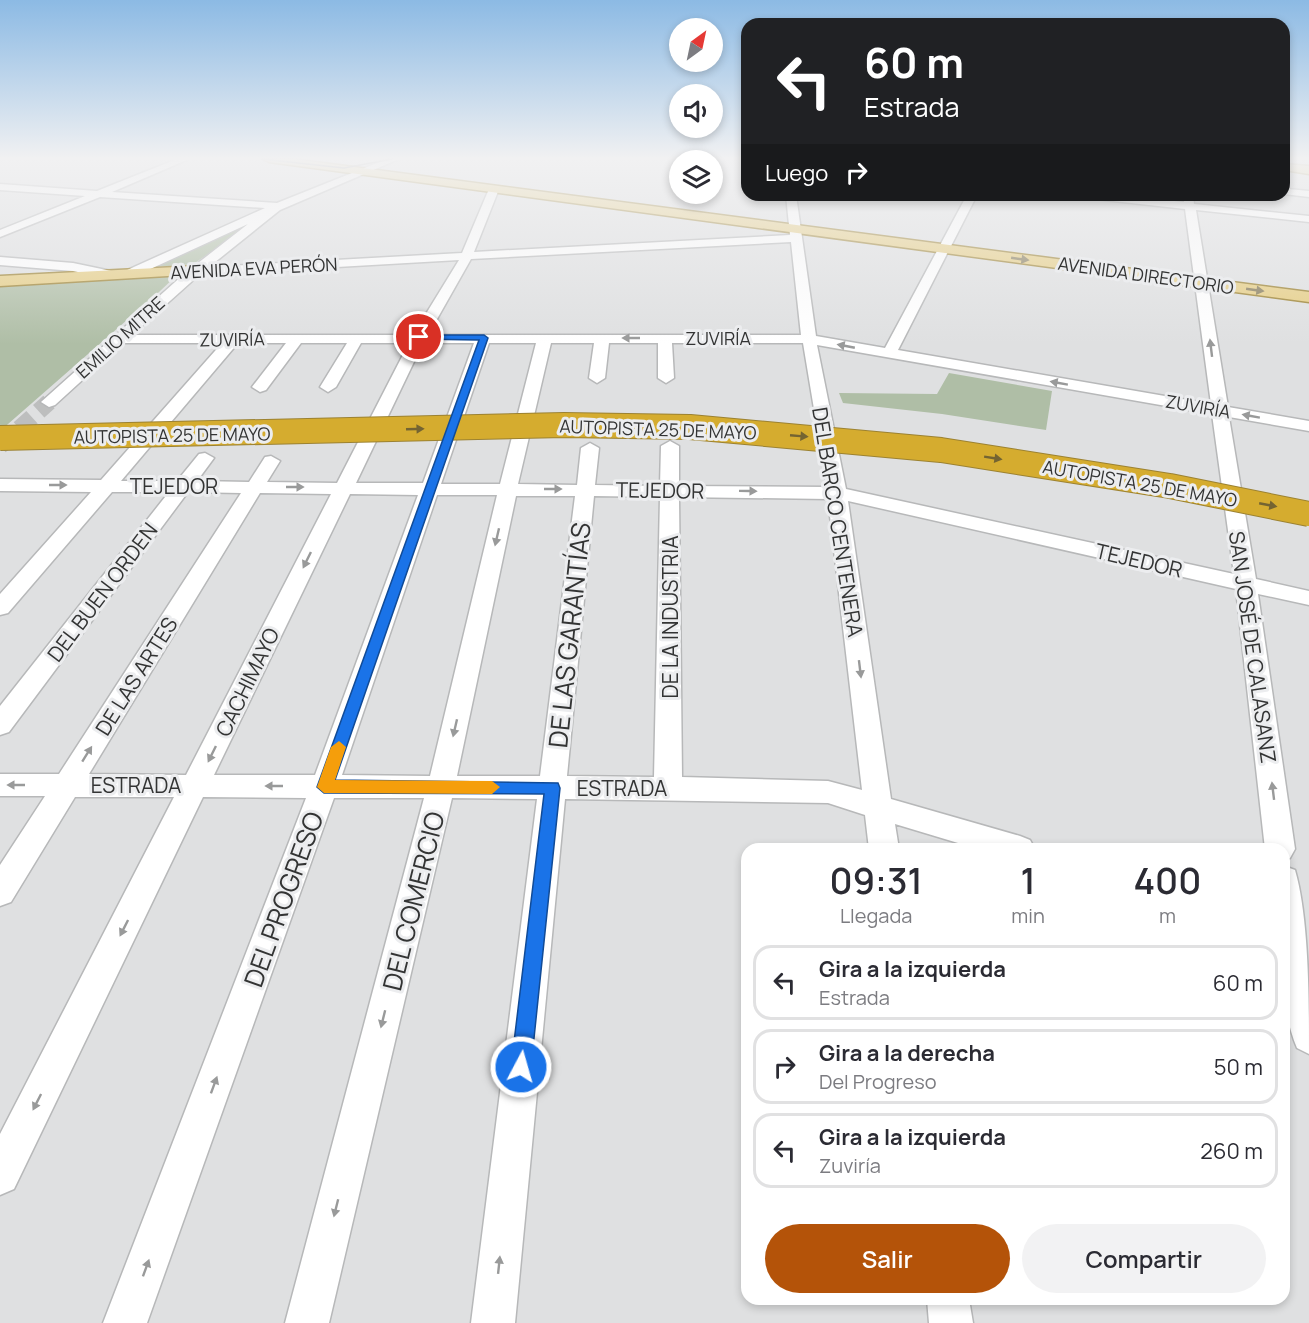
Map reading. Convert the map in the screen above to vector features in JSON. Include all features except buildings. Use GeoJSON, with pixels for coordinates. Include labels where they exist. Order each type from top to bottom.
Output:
{"type":"FeatureCollection","features":[{"type":"Feature","properties":{"kind":"highway","name":"AUTOPISTA 25 DE MAYO"},"geometry":{"type":"LineString","coordinates":[[0,420],[569,405],[715,409],[936,430],[1264,482]]}},
{"type":"Feature","properties":{"kind":"highway","name":"AUTOPISTA 25 DE MAYO"},"geometry":{"type":"LineString","coordinates":[[0,438],[564,424],[690,427],[941,450],[1170,486],[1309,514]]}},
{"type":"Feature","properties":{"kind":"main road","name":"AVENIDA DIRECTORIO"},"geometry":{"type":"LineString","coordinates":[[707,221],[796,234],[944,249],[1309,297]]}},
{"type":"Feature","properties":{"kind":"main road","name":"AVENIDA EVA PERÓN"},"geometry":{"type":"LineString","coordinates":[[0,281],[196,270]]}},
{"type":"Feature","properties":{"kind":"street"},"geometry":{"type":"LineString","coordinates":[[0,234],[32,221]]}},
{"type":"Feature","properties":{"kind":"street","name":"EMILIO MITRE"},"geometry":{"type":"LineString","coordinates":[[129,274],[246,221]]}},
{"type":"Feature","properties":{"kind":"street","name":"EMILIO MITRE"},"geometry":{"type":"LineString","coordinates":[[49,402],[196,270],[259,221]]}},
{"type":"Feature","properties":{"kind":"street","name":"CACHIMAYO"},"geometry":{"type":"LineString","coordinates":[[0,1175],[196,786],[343,487],[419,337],[466,258],[481,221]]}},
{"type":"Feature","properties":{"kind":"street","name":"DEL BARCO CENTENERA"},"geometry":{"type":"LineString","coordinates":[[794,221],[809,339],[837,493],[883,843]]}},
{"type":"Feature","properties":{"kind":"street"},"geometry":{"type":"LineString","coordinates":[[889,354],[959,221]]}},
{"type":"Feature","properties":{"kind":"street","name":"SAN JOSÉ DE CALASANZ"},"geometry":{"type":"LineString","coordinates":[[1192,221],[1246,584],[1279,843]]}},
{"type":"Feature","properties":{"kind":"street","name":"AVENIDA EVA PERÓN"},"geometry":{"type":"LineString","coordinates":[[196,270],[466,258],[796,234]]}},
{"type":"Feature","properties":{"kind":"street"},"geometry":{"type":"LineString","coordinates":[[0,261],[73,267],[112,275]]}},
{"type":"Feature","properties":{"kind":"street","name":"ZUVIRÍA"},"geometry":{"type":"LineString","coordinates":[[118,339],[419,337],[809,339],[1309,426]]}},
{"type":"Feature","properties":{"kind":"street"},"geometry":{"type":"LineString","coordinates":[[260,387],[298,338]]}},
{"type":"Feature","properties":{"kind":"street"},"geometry":{"type":"LineString","coordinates":[[328,387],[357,338]]}},
{"type":"Feature","properties":{"kind":"street","name":"DEL PROGRESO"},"geometry":{"type":"LineString","coordinates":[[125,1323],[324,787],[484,338]]}},
{"type":"Feature","properties":{"kind":"street","name":"DEL COMERCIO"},"geometry":{"type":"LineString","coordinates":[[307,1323],[441,787],[508,488],[545,338]]}},
{"type":"Feature","properties":{"kind":"street"},"geometry":{"type":"LineString","coordinates":[[597,378],[602,338]]}},
{"type":"Feature","properties":{"kind":"street"},"geometry":{"type":"LineString","coordinates":[[665,338],[666,378]]}},
{"type":"Feature","properties":{"kind":"street"},"geometry":{"type":"LineString","coordinates":[[0,608],[234,339]]}},
{"type":"Feature","properties":{"kind":"street","name":"DE LA INDUSTRIA"},"geometry":{"type":"LineString","coordinates":[[668,788],[669,446]]}},
{"type":"Feature","properties":{"kind":"street","name":"DE LAS GARANTÍAS"},"geometry":{"type":"LineString","coordinates":[[493,1323],[590,448]]}},
{"type":"Feature","properties":{"kind":"street","name":"DEL BUEN ORDEN"},"geometry":{"type":"LineString","coordinates":[[0,725],[205,458]]}},
{"type":"Feature","properties":{"kind":"street","name":"DE LAS ARTES"},"geometry":{"type":"LineString","coordinates":[[0,892],[271,461]]}},
{"type":"Feature","properties":{"kind":"street","name":"TEJEDOR"},"geometry":{"type":"LineString","coordinates":[[0,485],[508,488],[837,493],[1309,598]]}},
{"type":"Feature","properties":{"kind":"street","name":"ESTRADA"},"geometry":{"type":"LineString","coordinates":[[0,785],[668,788],[828,792],[1001,843]]}},
{"type":"Feature","properties":{"kind":"street"},"geometry":{"type":"LineString","coordinates":[[1290,909],[1309,1036]]}},
{"type":"Feature","properties":{"kind":"street"},"geometry":{"type":"LineString","coordinates":[[949,1305],[951,1323]]}},
{"type":"Feature","properties":{"kind":"green space"},"geometry":{"type":"Polygon","coordinates":[[[251,221],[256,221],[192,265],[156,266],[251,221]]]}},
{"type":"Feature","properties":{"kind":"green space"},"geometry":{"type":"Polygon","coordinates":[[[176,276],[159,292],[0,431],[0,285],[176,276]]]}},
{"type":"Feature","properties":{"kind":"green space"},"geometry":{"type":"Polygon","coordinates":[[[949,373],[1052,391],[1046,430],[942,414],[843,403],[839,393],[937,394],[949,373]]]}},
{"type":"Feature","properties":{"kind":"tunnel"},"geometry":{"type":"LineString","coordinates":[[0,446],[49,402]]}},
{"type":"Feature","properties":{"kind":"slow traffic"},"geometry":{"type":"LineString","coordinates":[[339,747],[324,787],[492,787]]}},
{"type":"Feature","properties":{"kind":"route"},"geometry":{"type":"LineString","coordinates":[[419,337],[484,338],[324,787],[552,788],[521,1067]]}}]}
